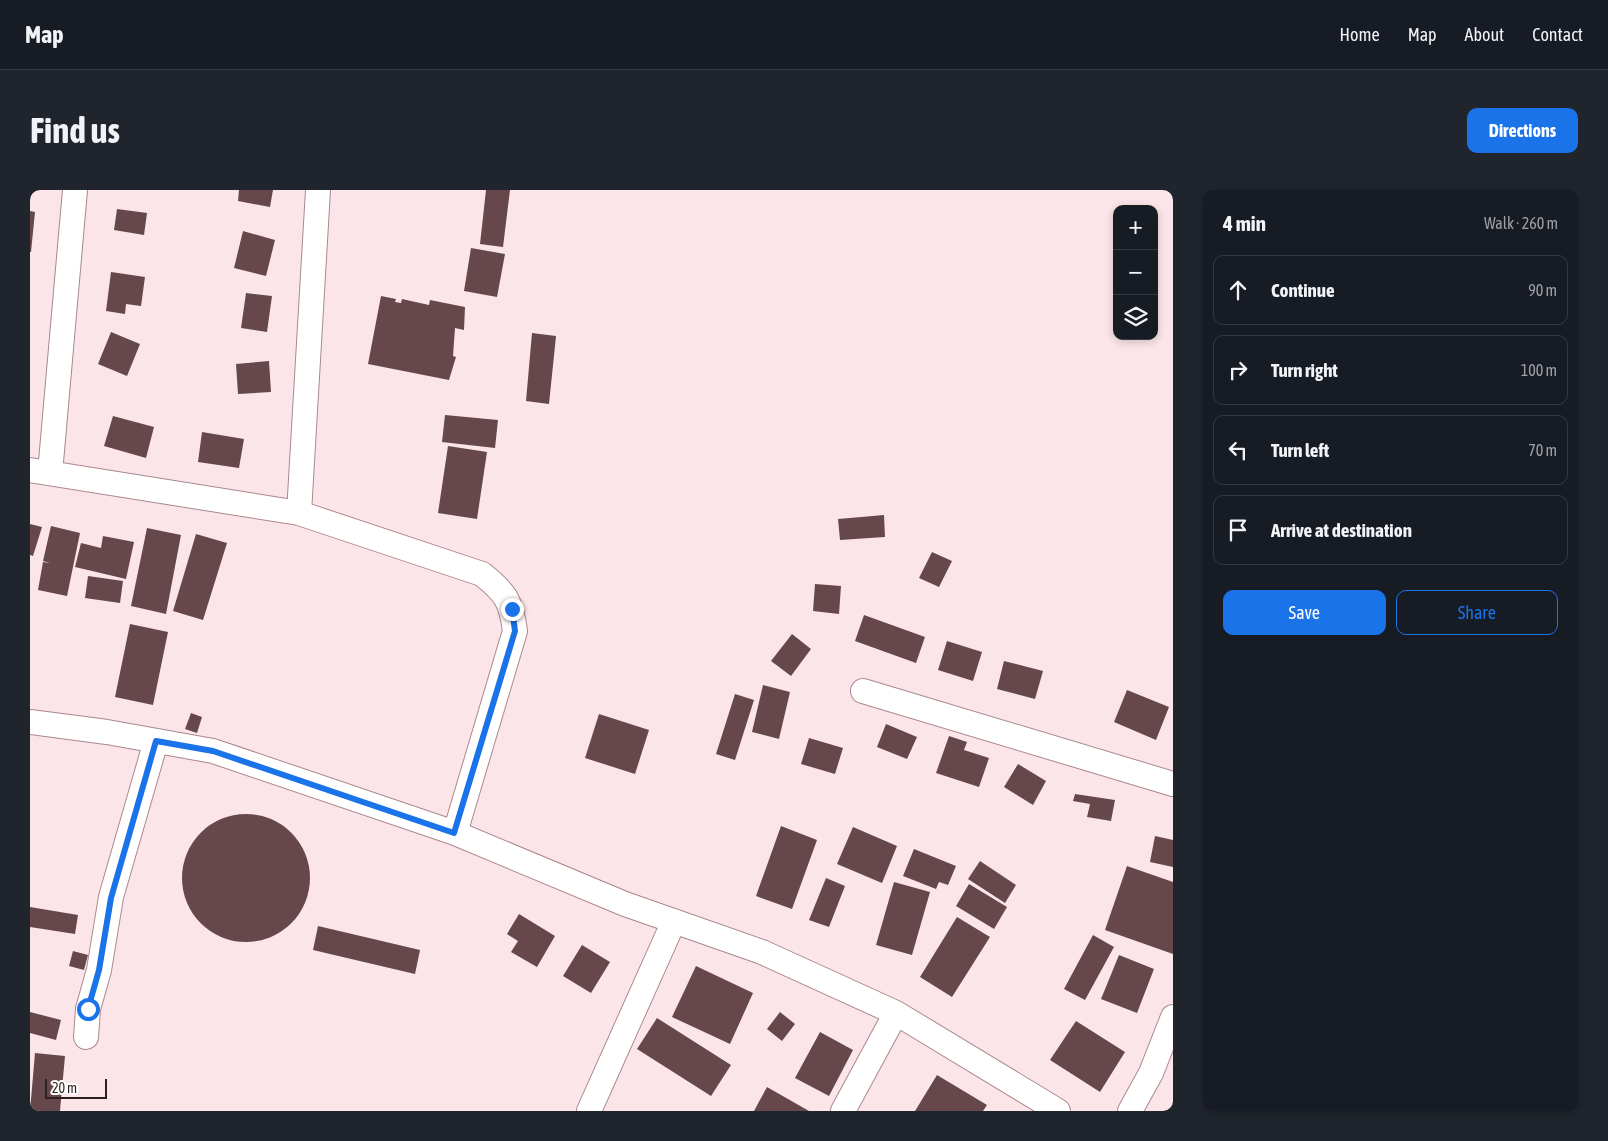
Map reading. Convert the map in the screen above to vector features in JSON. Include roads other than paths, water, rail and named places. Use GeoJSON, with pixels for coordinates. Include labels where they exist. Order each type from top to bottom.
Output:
{"type":"FeatureCollection","features":[{"type":"Feature","properties":{"kind":"street"},"geometry":{"type":"LineString","coordinates":[[75,190],[40,472],[299,514],[482,574],[502,590],[512,609],[515,631],[454,833]]}},
{"type":"Feature","properties":{"kind":"street"},"geometry":{"type":"LineString","coordinates":[[299,514],[318,190]]}},
{"type":"Feature","properties":{"kind":"street"},"geometry":{"type":"LineString","coordinates":[[862,691],[1173,784]]}},
{"type":"Feature","properties":{"kind":"street"},"geometry":{"type":"LineString","coordinates":[[30,722],[213,751],[454,833],[625,904],[762,952],[896,1013],[1058,1111]]}},
{"type":"Feature","properties":{"kind":"street"},"geometry":{"type":"LineString","coordinates":[[86,1037],[88,1009],[99,970],[111,898],[156,741]]}},
{"type":"Feature","properties":{"kind":"street"},"geometry":{"type":"LineString","coordinates":[[589,1111],[674,921]]}},
{"type":"Feature","properties":{"kind":"street"},"geometry":{"type":"LineString","coordinates":[[843,1111],[896,1013]]}},
{"type":"Feature","properties":{"kind":"street"},"geometry":{"type":"LineString","coordinates":[[1130,1111],[1151,1073],[1173,1017]]}}]}
